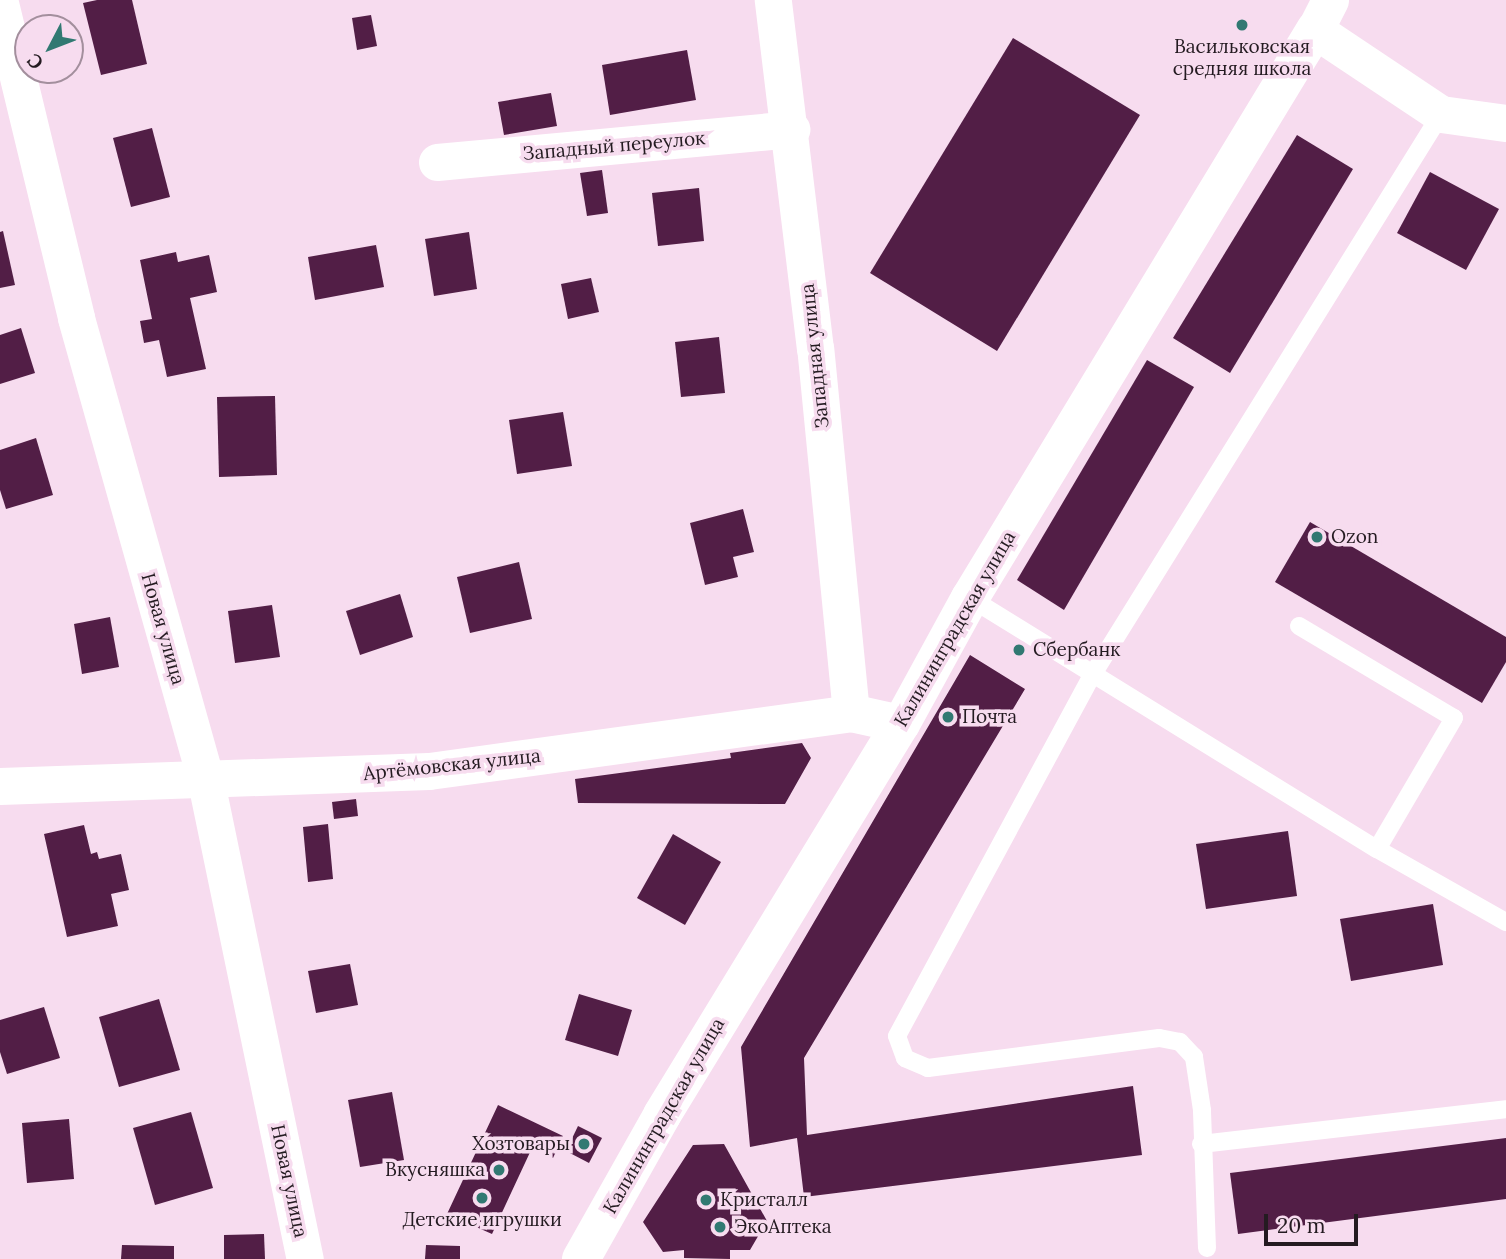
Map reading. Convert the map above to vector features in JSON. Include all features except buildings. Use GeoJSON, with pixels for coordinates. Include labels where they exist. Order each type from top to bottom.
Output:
{"type":"FeatureCollection","features":[{"type":"Feature","properties":{"kind":"street","name":"Западная улица"},"geometry":{"type":"LineString","coordinates":[[773,0],[791,130],[851,713]]}},
{"type":"Feature","properties":{"kind":"street","name":"Новая улица"},"geometry":{"type":"LineString","coordinates":[[0,4],[76,318],[206,782],[306,1259]]}},
{"type":"Feature","properties":{"kind":"street"},"geometry":{"type":"LineString","coordinates":[[1323,15],[1441,114],[1506,123]]}},
{"type":"Feature","properties":{"kind":"street","name":"Калининградская улица"},"geometry":{"type":"LineString","coordinates":[[581,1259],[662,1115],[901,724],[970,598],[1323,15]]}},
{"type":"Feature","properties":{"kind":"street","name":"Западный переулок"},"geometry":{"type":"LineString","coordinates":[[436,163],[791,130]]}},
{"type":"Feature","properties":{"kind":"street","name":"Артёмовская улица"},"geometry":{"type":"LineString","coordinates":[[0,786],[206,782],[429,771],[851,713],[901,724]]}},
{"type":"Feature","properties":{"kind":"lane"},"geometry":{"type":"LineString","coordinates":[[1207,1248],[1194,1057],[1180,1041],[1159,1038],[928,1068],[905,1058],[897,1036],[1093,674],[1441,114]]}},
{"type":"Feature","properties":{"kind":"lane"},"geometry":{"type":"LineString","coordinates":[[970,598],[1377,849],[1506,922]]}},
{"type":"Feature","properties":{"kind":"lane"},"geometry":{"type":"LineString","coordinates":[[1298,626],[1454,718],[1377,849]]}},
{"type":"Feature","properties":{"kind":"lane"},"geometry":{"type":"LineString","coordinates":[[1201,1144],[1506,1109]]}},
{"type":"Feature","properties":{"kind":"place","name":"Васильковская средняя школа"},"geometry":{"type":"Point","coordinates":[1242,25]}},
{"type":"Feature","properties":{"kind":"place","name":"Ozon"},"geometry":{"type":"Point","coordinates":[1317,537]}},
{"type":"Feature","properties":{"kind":"place","name":"Сбербанк"},"geometry":{"type":"Point","coordinates":[1019,650]}},
{"type":"Feature","properties":{"kind":"place","name":"Почта"},"geometry":{"type":"Point","coordinates":[948,717]}},
{"type":"Feature","properties":{"kind":"place","name":"Хозтовары"},"geometry":{"type":"Point","coordinates":[584,1144]}},
{"type":"Feature","properties":{"kind":"place","name":"Вкусняшка"},"geometry":{"type":"Point","coordinates":[499,1170]}},
{"type":"Feature","properties":{"kind":"place","name":"Детские игрушки"},"geometry":{"type":"Point","coordinates":[482,1198]}},
{"type":"Feature","properties":{"kind":"place","name":"Кристалл"},"geometry":{"type":"Point","coordinates":[706,1200]}},
{"type":"Feature","properties":{"kind":"place","name":"ЭкоАптека"},"geometry":{"type":"Point","coordinates":[720,1227]}}]}
